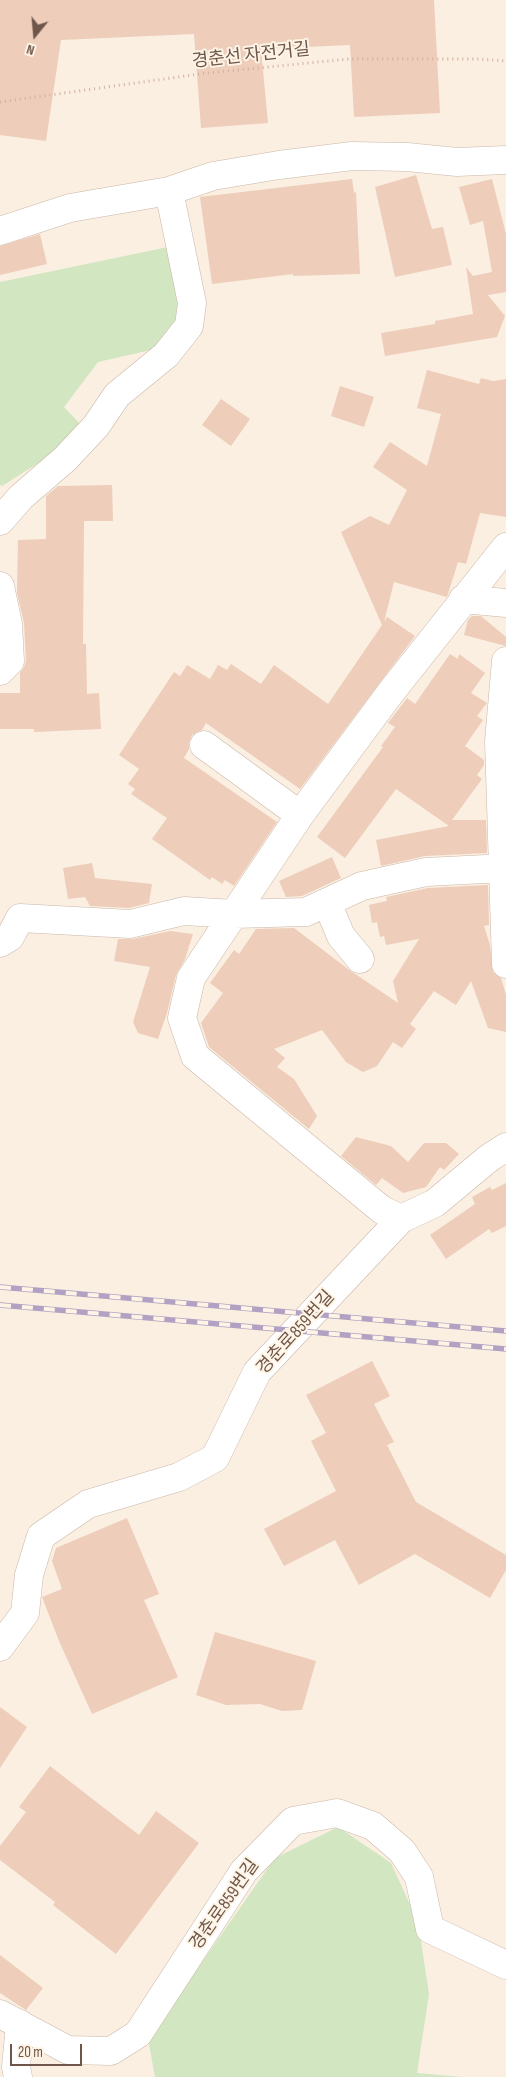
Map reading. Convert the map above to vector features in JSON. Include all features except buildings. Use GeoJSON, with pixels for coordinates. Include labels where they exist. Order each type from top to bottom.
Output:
{"type":"FeatureCollection","features":[{"type":"Feature","properties":{"kind":"street"},"geometry":{"type":"LineString","coordinates":[[0,231],[70,208],[169,191],[213,176],[279,164],[352,156],[407,157],[457,162],[506,160]]}},
{"type":"Feature","properties":{"kind":"street"},"geometry":{"type":"LineString","coordinates":[[0,521],[21,497],[64,459],[96,426],[117,395],[166,355],[189,326],[192,303],[169,191]]}},
{"type":"Feature","properties":{"kind":"street"},"geometry":{"type":"LineString","coordinates":[[402,1219],[382,1210],[195,1056],[182,1018],[191,978],[300,815],[391,692],[463,599],[506,548]]}},
{"type":"Feature","properties":{"kind":"street"},"geometry":{"type":"LineString","coordinates":[[0,586],[8,624],[10,661],[0,671]]}},
{"type":"Feature","properties":{"kind":"street"},"geometry":{"type":"LineString","coordinates":[[463,599],[506,603]]}},
{"type":"Feature","properties":{"kind":"street"},"geometry":{"type":"LineString","coordinates":[[506,661],[499,741],[506,964]]}},
{"type":"Feature","properties":{"kind":"street"},"geometry":{"type":"LineString","coordinates":[[204,745],[300,815]]}},
{"type":"Feature","properties":{"kind":"street"},"geometry":{"type":"LineString","coordinates":[[0,943],[10,937],[20,918],[130,924],[184,911],[234,914],[306,912],[362,886],[426,872],[504,868]]}},
{"type":"Feature","properties":{"kind":"street"},"geometry":{"type":"LineString","coordinates":[[327,903],[341,936],[360,960]]}},
{"type":"Feature","properties":{"kind":"street","name":"경춘로859번길"},"geometry":{"type":"LineString","coordinates":[[0,1646],[25,1613],[29,1575],[41,1536],[88,1504],[179,1477],[215,1458],[257,1372],[402,1219],[435,1203],[489,1158],[506,1147]]}},
{"type":"Feature","properties":{"kind":"street","name":"경춘로859번길"},"geometry":{"type":"LineString","coordinates":[[10,2019],[68,2050],[111,2051],[138,2034],[244,1870],[293,1821],[337,1813],[373,1826],[402,1851],[419,1878],[430,1929],[506,1964]]}},
{"type":"Feature","properties":{"kind":"street"},"geometry":{"type":"LineString","coordinates":[[10,2019],[18,2077]]}},
{"type":"Feature","properties":{"kind":"path","name":"경춘선 자전거길"},"geometry":{"type":"LineString","coordinates":[[0,102],[207,74],[350,59],[479,59],[506,61]]}},
{"type":"Feature","properties":{"kind":"green space"},"geometry":{"type":"Polygon","coordinates":[[[168,247],[183,305],[179,324],[155,349],[98,362],[64,407],[83,427],[54,453],[2,486],[0,485],[0,282],[168,247]]]}},
{"type":"Feature","properties":{"kind":"green space"},"geometry":{"type":"Polygon","coordinates":[[[338,1827],[391,1863],[418,1922],[429,1994],[417,2073],[463,2077],[155,2077],[148,2039],[275,1858],[338,1827]]]}},
{"type":"Feature","properties":{"kind":"railway"},"geometry":{"type":"LineString","coordinates":[[0,1287],[506,1331]]}},
{"type":"Feature","properties":{"kind":"railway"},"geometry":{"type":"LineString","coordinates":[[0,1305],[506,1349]]}}]}
